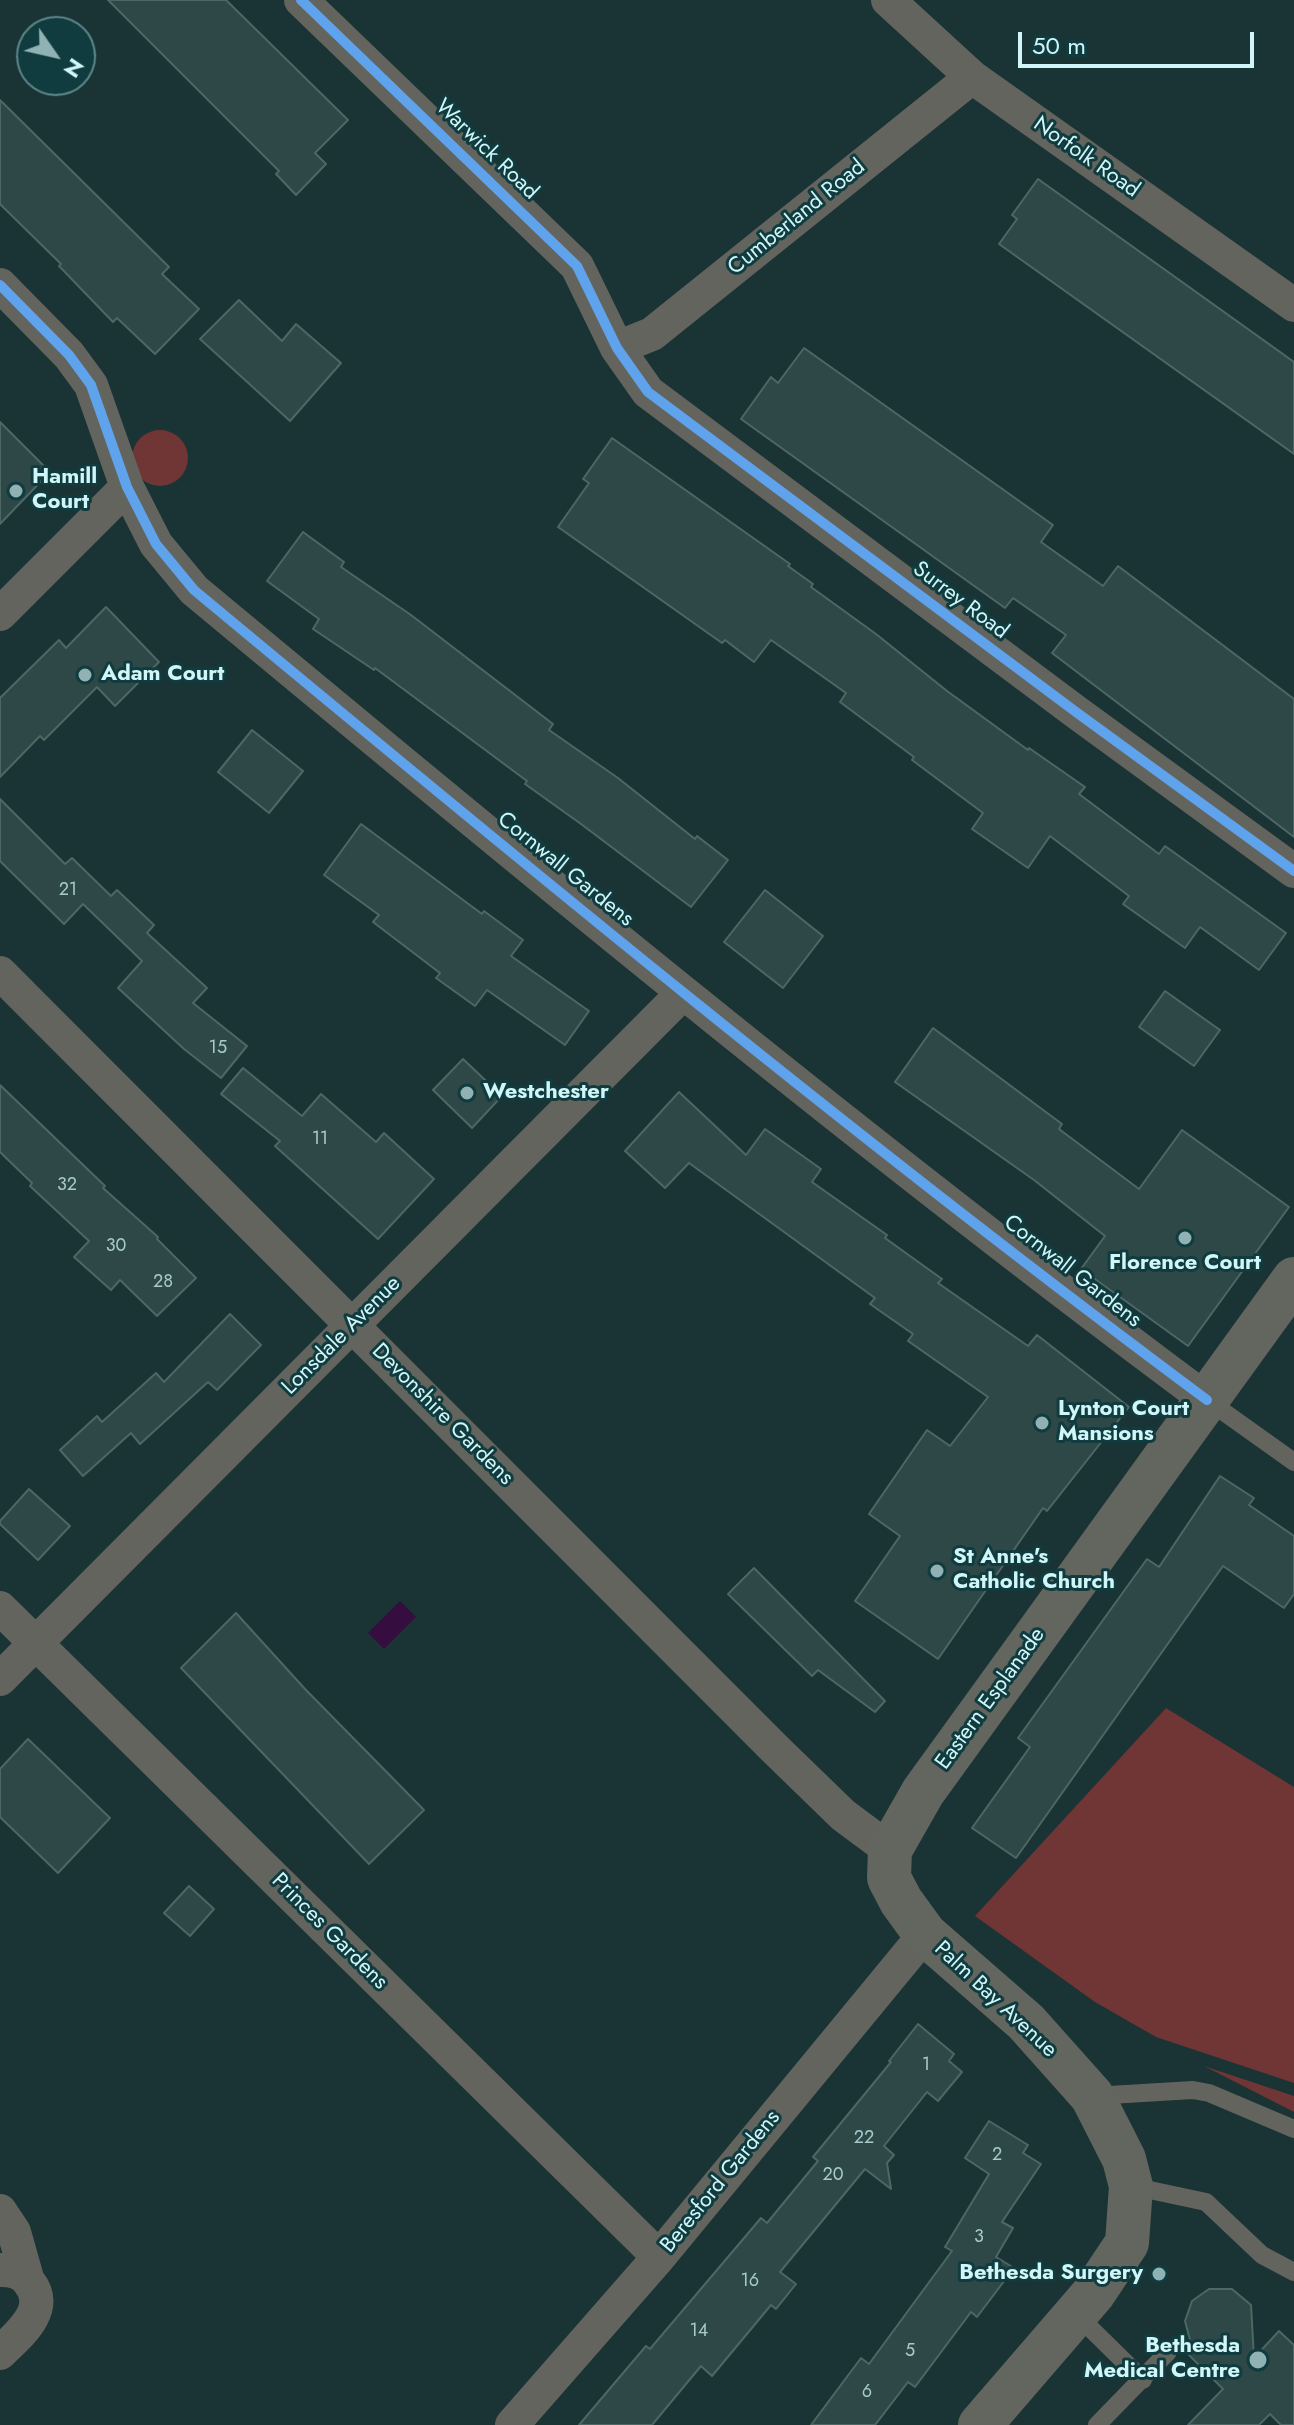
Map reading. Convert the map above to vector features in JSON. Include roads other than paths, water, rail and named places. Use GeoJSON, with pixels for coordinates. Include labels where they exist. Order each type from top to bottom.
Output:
{"type":"FeatureCollection","features":[{"type":"Feature","properties":{"kind":"main road","name":"Eastern Esplanade"},"geometry":{"type":"LineString","coordinates":[[890,1850],[923,1792],[1294,1279]]}},
{"type":"Feature","properties":{"kind":"main road","name":"Palm Bay Avenue"},"geometry":{"type":"LineString","coordinates":[[890,1850],[889,1878],[901,1901],[925,1934],[1026,2022],[1092,2096],[1124,2159],[1131,2186],[1127,2243],[1093,2294],[980,2425]]}},
{"type":"Feature","properties":{"kind":"street","name":"Warwick Road"},"geometry":{"type":"LineString","coordinates":[[301,0],[577,266],[617,348]]}},
{"type":"Feature","properties":{"kind":"street","name":"Norfolk Road"},"geometry":{"type":"LineString","coordinates":[[888,0],[972,77],[1294,305]]}},
{"type":"Feature","properties":{"kind":"street","name":"Cumberland Road"},"geometry":{"type":"LineString","coordinates":[[617,348],[652,334],[972,77]]}},
{"type":"Feature","properties":{"kind":"street","name":"Cornwall Gardens"},"geometry":{"type":"LineString","coordinates":[[0,285],[69,355],[91,385],[127,487],[156,544],[194,590],[683,993],[1057,1287],[1207,1400]]}},
{"type":"Feature","properties":{"kind":"street","name":"Surrey Road"},"geometry":{"type":"LineString","coordinates":[[617,348],[648,392],[1294,871]]}},
{"type":"Feature","properties":{"kind":"street"},"geometry":{"type":"LineString","coordinates":[[0,614],[127,487]]}},
{"type":"Feature","properties":{"kind":"street","name":"Devonshire Gardens"},"geometry":{"type":"LineString","coordinates":[[0,973],[774,1748],[843,1815],[890,1850]]}},
{"type":"Feature","properties":{"kind":"street","name":"Lonsdale Avenue"},"geometry":{"type":"LineString","coordinates":[[0,1679],[683,993]]}},
{"type":"Feature","properties":{"kind":"street","name":"Princes Gardens"},"geometry":{"type":"LineString","coordinates":[[0,1608],[659,2257]]}},
{"type":"Feature","properties":{"kind":"street","name":"Beresford Gardens"},"geometry":{"type":"LineString","coordinates":[[512,2425],[659,2257],[925,1934]]}},
{"type":"Feature","properties":{"kind":"street"},"geometry":{"type":"LineString","coordinates":[[0,2211],[14,2232],[13,2274],[34,2289],[36,2302],[34,2314],[0,2353]]}},
{"type":"Feature","properties":{"kind":"lane"},"geometry":{"type":"LineString","coordinates":[[1207,1400],[1294,1462]]}},
{"type":"Feature","properties":{"kind":"lane"},"geometry":{"type":"LineString","coordinates":[[1092,2096],[1193,2090],[1209,2093],[1294,2129]]}},
{"type":"Feature","properties":{"kind":"lane"},"geometry":{"type":"LineString","coordinates":[[1131,2186],[1206,2202],[1262,2255],[1294,2272]]}},
{"type":"Feature","properties":{"kind":"lane"},"geometry":{"type":"LineString","coordinates":[[1076,2314],[1143,2380]]}},
{"type":"Feature","properties":{"kind":"lane"},"geometry":{"type":"LineString","coordinates":[[1097,2425],[1168,2352]]}},
{"type":"Feature","properties":{"kind":"place","name":"Hamill Court"},"geometry":{"type":"Point","coordinates":[16,491]}},
{"type":"Feature","properties":{"kind":"place","name":"Adam Court"},"geometry":{"type":"Point","coordinates":[85,675]}},
{"type":"Feature","properties":{"kind":"place","name":"Westchester"},"geometry":{"type":"Point","coordinates":[467,1093]}},
{"type":"Feature","properties":{"kind":"place","name":"Florence Court"},"geometry":{"type":"Point","coordinates":[1185,1238]}},
{"type":"Feature","properties":{"kind":"place","name":"Lynton Court Mansions"},"geometry":{"type":"Point","coordinates":[1042,1423]}},
{"type":"Feature","properties":{"kind":"place","name":"St Anne's Catholic Church"},"geometry":{"type":"Point","coordinates":[937,1571]}},
{"type":"Feature","properties":{"kind":"place","name":"Bethesda Surgery"},"geometry":{"type":"Point","coordinates":[1159,2274]}},
{"type":"Feature","properties":{"kind":"place","name":"Bethesda Medical Centre"},"geometry":{"type":"Point","coordinates":[1258,2360]}}]}
